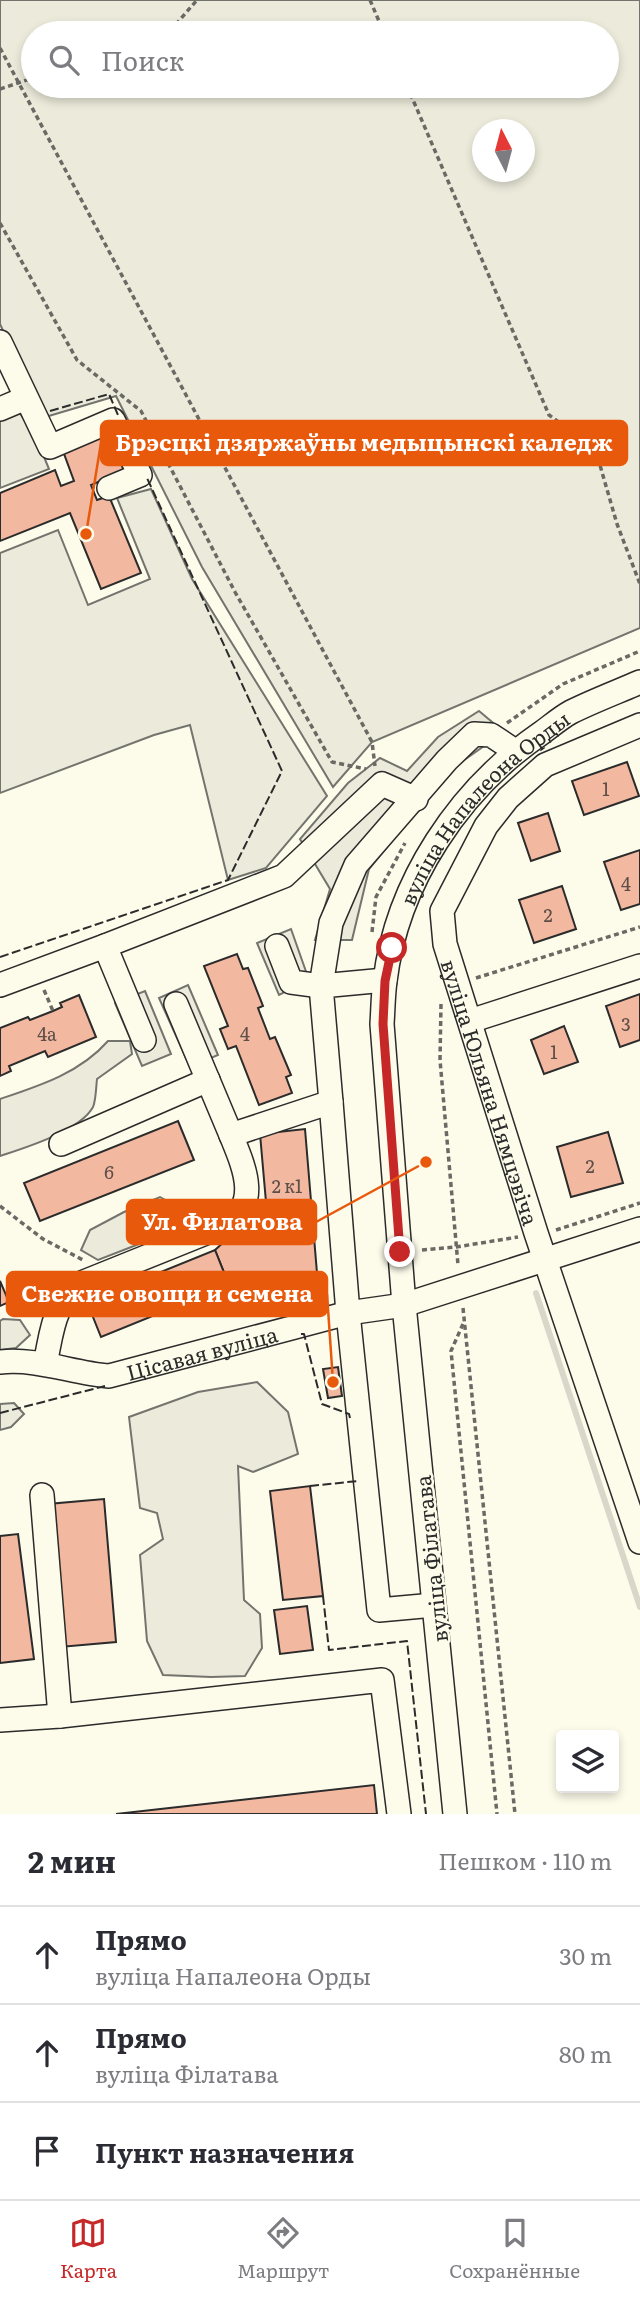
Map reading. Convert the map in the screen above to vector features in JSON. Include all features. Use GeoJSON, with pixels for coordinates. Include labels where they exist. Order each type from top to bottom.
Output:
{"type":"FeatureCollection","features":[{"type":"Feature","properties":{"kind":"street"},"geometry":{"type":"LineString","coordinates":[[0,342],[50,447],[113,420],[140,475],[109,488]]}},
{"type":"Feature","properties":{"kind":"street"},"geometry":{"type":"LineString","coordinates":[[0,409],[26,398]]}},
{"type":"Feature","properties":{"kind":"street","name":"вуліца Напалеона Орды"},"geometry":{"type":"LineString","coordinates":[[383,1024],[385,981],[406,904],[433,845],[469,796],[515,751],[570,713],[640,682]]}},
{"type":"Feature","properties":{"kind":"street","name":"вуліца Юльяна Нямцэвіча"},"geometry":{"type":"LineString","coordinates":[[640,725],[545,765],[508,798],[486,826],[442,911],[445,944],[468,981],[471,1021],[546,1260],[635,1512],[640,1542]]}},
{"type":"Feature","properties":{"kind":"street"},"geometry":{"type":"LineString","coordinates":[[434,1605],[379,1610],[348,1314],[321,986],[331,923],[356,865],[416,799],[447,760],[474,734],[491,735],[515,751]]}},
{"type":"Feature","properties":{"kind":"street"},"geometry":{"type":"LineString","coordinates":[[0,985],[284,876],[382,784],[416,799]]}},
{"type":"Feature","properties":{"kind":"street"},"geometry":{"type":"LineString","coordinates":[[105,946],[144,1040]]}},
{"type":"Feature","properties":{"kind":"street"},"geometry":{"type":"LineString","coordinates":[[277,946],[291,982],[321,986],[385,981]]}},
{"type":"Feature","properties":{"kind":"street"},"geometry":{"type":"LineString","coordinates":[[471,1021],[640,966]]}},
{"type":"Feature","properties":{"kind":"street"},"geometry":{"type":"LineString","coordinates":[[45,1364],[56,1314],[63,1300],[84,1282],[223,1226],[242,1212],[247,1192],[239,1156],[176,1004]]}},
{"type":"Feature","properties":{"kind":"street","name":"вуліца Філатава"},"geometry":{"type":"LineString","coordinates":[[383,1024],[404,1305],[455,1814]]}},
{"type":"Feature","properties":{"kind":"street"},"geometry":{"type":"LineString","coordinates":[[61,1144],[208,1080]]}},
{"type":"Feature","properties":{"kind":"street"},"geometry":{"type":"LineString","coordinates":[[231,1135],[331,1102]]}},
{"type":"Feature","properties":{"kind":"street"},"geometry":{"type":"LineString","coordinates":[[404,1305],[640,1230]]}},
{"type":"Feature","properties":{"kind":"street","name":"Цісавая вуліца"},"geometry":{"type":"LineString","coordinates":[[0,1362],[29,1361],[70,1371],[109,1376],[348,1314],[404,1305]]}},
{"type":"Feature","properties":{"kind":"street"},"geometry":{"type":"LineString","coordinates":[[42,1495],[60,1716]]}},
{"type":"Feature","properties":{"kind":"street"},"geometry":{"type":"LineString","coordinates":[[0,1720],[60,1716],[382,1680],[399,1814]]}},
{"type":"Feature","properties":{"kind":"path"},"geometry":{"type":"LineString","coordinates":[[179,21],[197,0]]}},
{"type":"Feature","properties":{"kind":"path"},"geometry":{"type":"LineString","coordinates":[[370,0],[379,21]]}},
{"type":"Feature","properties":{"kind":"path"},"geometry":{"type":"LineString","coordinates":[[0,48],[21,87]]}},
{"type":"Feature","properties":{"kind":"path"},"geometry":{"type":"LineString","coordinates":[[0,89],[19,83]]}},
{"type":"Feature","properties":{"kind":"path"},"geometry":{"type":"LineString","coordinates":[[0,223],[77,360],[141,411],[235,592],[332,762],[375,772],[372,743],[27,98]]}},
{"type":"Feature","properties":{"kind":"path"},"geometry":{"type":"LineString","coordinates":[[412,98],[549,415],[594,448],[617,524],[640,584]]}},
{"type":"Feature","properties":{"kind":"path"},"geometry":{"type":"LineString","coordinates":[[491,735],[563,684],[640,651]]}},
{"type":"Feature","properties":{"kind":"path"},"geometry":{"type":"LineString","coordinates":[[515,1814],[440,1060],[441,992],[640,927]]}},
{"type":"Feature","properties":{"kind":"path"},"geometry":{"type":"LineString","coordinates":[[468,981],[473,966]]}},
{"type":"Feature","properties":{"kind":"path"},"geometry":{"type":"LineString","coordinates":[[555,1217],[559,1229],[640,1203]]}},
{"type":"Feature","properties":{"kind":"path"},"geometry":{"type":"LineString","coordinates":[[0,1206],[43,1239],[108,1273]]}},
{"type":"Feature","properties":{"kind":"path"},"geometry":{"type":"LineString","coordinates":[[464,1322],[451,1352],[497,1814]]}},
{"type":"Feature","properties":{"kind":"shaded area"},"geometry":{"type":"Polygon","coordinates":[[[0,0],[640,0],[640,628],[372,742],[333,787],[202,567],[116,396],[42,418],[0,324],[0,0]]]}},
{"type":"Feature","properties":{"kind":"shaded area"},"geometry":{"type":"Polygon","coordinates":[[[19,412],[35,435],[49,469],[0,488],[0,414],[19,412]]]}},
{"type":"Feature","properties":{"kind":"shaded area"},"geometry":{"type":"Polygon","coordinates":[[[151,489],[192,579],[327,796],[266,868],[228,880],[190,725],[154,735],[0,793],[0,553],[58,530],[88,605],[150,579],[117,498],[151,489]]]}},
{"type":"Feature","properties":{"kind":"shaded area"},"geometry":{"type":"Polygon","coordinates":[[[479,711],[504,732],[450,770],[369,869],[352,940],[315,940],[330,889],[300,839],[348,783],[380,758],[407,771],[438,737],[479,711]]]}},
{"type":"Feature","properties":{"kind":"shaded area"},"geometry":{"type":"Polygon","coordinates":[[[291,929],[309,980],[279,995],[257,943],[291,929]]]}},
{"type":"Feature","properties":{"kind":"shaded area"},"geometry":{"type":"Polygon","coordinates":[[[188,985],[218,1055],[190,1067],[159,998],[188,985]]]}},
{"type":"Feature","properties":{"kind":"shaded area"},"geometry":{"type":"Polygon","coordinates":[[[145,991],[171,1054],[142,1066],[115,1003],[145,991]]]}},
{"type":"Feature","properties":{"kind":"shaded area"},"geometry":{"type":"Polygon","coordinates":[[[108,1041],[130,1041],[132,1054],[97,1079],[94,1104],[86,1116],[51,1138],[0,1156],[0,1099],[72,1070],[108,1041]]]}},
{"type":"Feature","properties":{"kind":"shaded area"},"geometry":{"type":"Polygon","coordinates":[[[160,1197],[174,1205],[181,1223],[157,1237],[98,1260],[81,1250],[90,1230],[160,1197]]]}},
{"type":"Feature","properties":{"kind":"shaded area"},"geometry":{"type":"Polygon","coordinates":[[[20,1320],[30,1335],[16,1348],[0,1350],[0,1321],[20,1320]]]}},
{"type":"Feature","properties":{"kind":"shaded area"},"geometry":{"type":"Polygon","coordinates":[[[257,1382],[288,1412],[298,1454],[253,1472],[238,1466],[244,1600],[260,1614],[262,1648],[245,1676],[163,1675],[147,1641],[140,1555],[163,1539],[157,1513],[140,1508],[129,1417],[198,1392],[257,1382]]]}},
{"type":"Feature","properties":{"kind":"shaded area"},"geometry":{"type":"Polygon","coordinates":[[[14,1403],[24,1414],[11,1427],[0,1430],[0,1404],[14,1403]]]}},
{"type":"Feature","properties":{"kind":"building"},"geometry":{"type":"Polygon","coordinates":[[[109,433],[124,471],[91,485],[97,500],[109,496],[141,573],[101,589],[70,513],[0,541],[0,493],[55,470],[61,486],[74,481],[63,451],[109,433]]]}},
{"type":"Feature","properties":{"kind":"building"},"geometry":{"type":"Polygon","coordinates":[[[627,762],[639,796],[584,815],[572,781],[627,762]]]}},
{"type":"Feature","properties":{"kind":"building"},"geometry":{"type":"Polygon","coordinates":[[[548,813],[560,851],[531,861],[518,823],[548,813]]]}},
{"type":"Feature","properties":{"kind":"building"},"geometry":{"type":"Polygon","coordinates":[[[640,850],[640,904],[621,910],[604,862],[640,850]]]}},
{"type":"Feature","properties":{"kind":"building"},"geometry":{"type":"Polygon","coordinates":[[[562,886],[576,929],[534,943],[519,900],[562,886]]]}},
{"type":"Feature","properties":{"kind":"building"},"geometry":{"type":"Polygon","coordinates":[[[237,954],[243,969],[248,968],[263,1006],[258,1008],[270,1039],[275,1037],[291,1075],[286,1077],[292,1093],[259,1105],[236,1046],[228,1049],[220,1029],[228,1026],[204,966],[237,954]]]}},
{"type":"Feature","properties":{"kind":"building"},"geometry":{"type":"Polygon","coordinates":[[[640,994],[640,1040],[620,1047],[606,1006],[640,994]]]}},
{"type":"Feature","properties":{"kind":"building"},"geometry":{"type":"Polygon","coordinates":[[[79,995],[96,1037],[48,1057],[45,1051],[9,1066],[11,1071],[0,1076],[0,1028],[53,1011],[62,1007],[60,1003],[79,995]]]}},
{"type":"Feature","properties":{"kind":"building"},"geometry":{"type":"Polygon","coordinates":[[[564,1026],[578,1062],[544,1074],[531,1040],[564,1026]]]}},
{"type":"Feature","properties":{"kind":"building"},"geometry":{"type":"Polygon","coordinates":[[[178,1121],[194,1160],[40,1221],[24,1183],[178,1121]]]}},
{"type":"Feature","properties":{"kind":"building"},"geometry":{"type":"Polygon","coordinates":[[[305,1129],[317,1273],[229,1285],[215,1250],[226,1240],[269,1236],[260,1134],[305,1129]]]}},
{"type":"Feature","properties":{"kind":"building"},"geometry":{"type":"Polygon","coordinates":[[[608,1132],[623,1183],[571,1197],[557,1147],[608,1132]]]}},
{"type":"Feature","properties":{"kind":"building"},"geometry":{"type":"Polygon","coordinates":[[[215,1250],[229,1285],[101,1337],[87,1302],[215,1250]]]}},
{"type":"Feature","properties":{"kind":"building"},"geometry":{"type":"Polygon","coordinates":[[[0,1281],[9,1302],[0,1306],[0,1281]]]}},
{"type":"Feature","properties":{"kind":"building"},"geometry":{"type":"Polygon","coordinates":[[[338,1367],[342,1396],[328,1398],[323,1369],[338,1367]]]}},
{"type":"Feature","properties":{"kind":"building"},"geometry":{"type":"Polygon","coordinates":[[[310,1486],[323,1596],[283,1600],[270,1491],[310,1486]]]}},
{"type":"Feature","properties":{"kind":"building"},"geometry":{"type":"Polygon","coordinates":[[[104,1499],[116,1642],[60,1647],[48,1504],[104,1499]]]}},
{"type":"Feature","properties":{"kind":"building"},"geometry":{"type":"Polygon","coordinates":[[[18,1534],[34,1659],[0,1663],[0,1536],[18,1534]]]}},
{"type":"Feature","properties":{"kind":"building"},"geometry":{"type":"Polygon","coordinates":[[[307,1606],[313,1650],[280,1654],[274,1610],[307,1606]]]}},
{"type":"Feature","properties":{"kind":"building"},"geometry":{"type":"Polygon","coordinates":[[[374,1785],[377,1814],[116,1814],[374,1785]]]}},
{"type":"Feature","properties":{"kind":"waterway"},"geometry":{"type":"LineString","coordinates":[[536,1293],[640,1607]]}},
{"type":"Feature","properties":{"kind":"fence"},"geometry":{"type":"LineString","coordinates":[[50,411],[109,394],[118,415]]}},
{"type":"Feature","properties":{"kind":"fence"},"geometry":{"type":"LineString","coordinates":[[0,957],[228,880],[282,771],[147,478]]}},
{"type":"Feature","properties":{"kind":"fence"},"geometry":{"type":"LineString","coordinates":[[301,1334],[304,1334],[322,1404],[349,1414],[350,1418]]}},
{"type":"Feature","properties":{"kind":"fence"},"geometry":{"type":"LineString","coordinates":[[0,1413],[105,1386]]}},
{"type":"Feature","properties":{"kind":"fence"},"geometry":{"type":"LineString","coordinates":[[310,1486],[358,1481]]}},
{"type":"Feature","properties":{"kind":"fence"},"geometry":{"type":"LineString","coordinates":[[323,1596],[329,1650],[407,1641],[426,1814]]}},
{"type":"Feature","properties":{"kind":"place","name":"Брэсцкі дзяржаўны медыцынскі каледж"},"geometry":{"type":"Point","coordinates":[86,534]}},
{"type":"Feature","properties":{"kind":"place","name":"Ул. Филатова"},"geometry":{"type":"Point","coordinates":[426,1162]}},
{"type":"Feature","properties":{"kind":"place","name":"Свежие овощи и семена"},"geometry":{"type":"Point","coordinates":[333,1382]}},
{"type":"Feature","properties":{"kind":"route"},"geometry":{"type":"LineString","coordinates":[[392,948],[385,981],[383,1024],[400,1252]]}}]}
